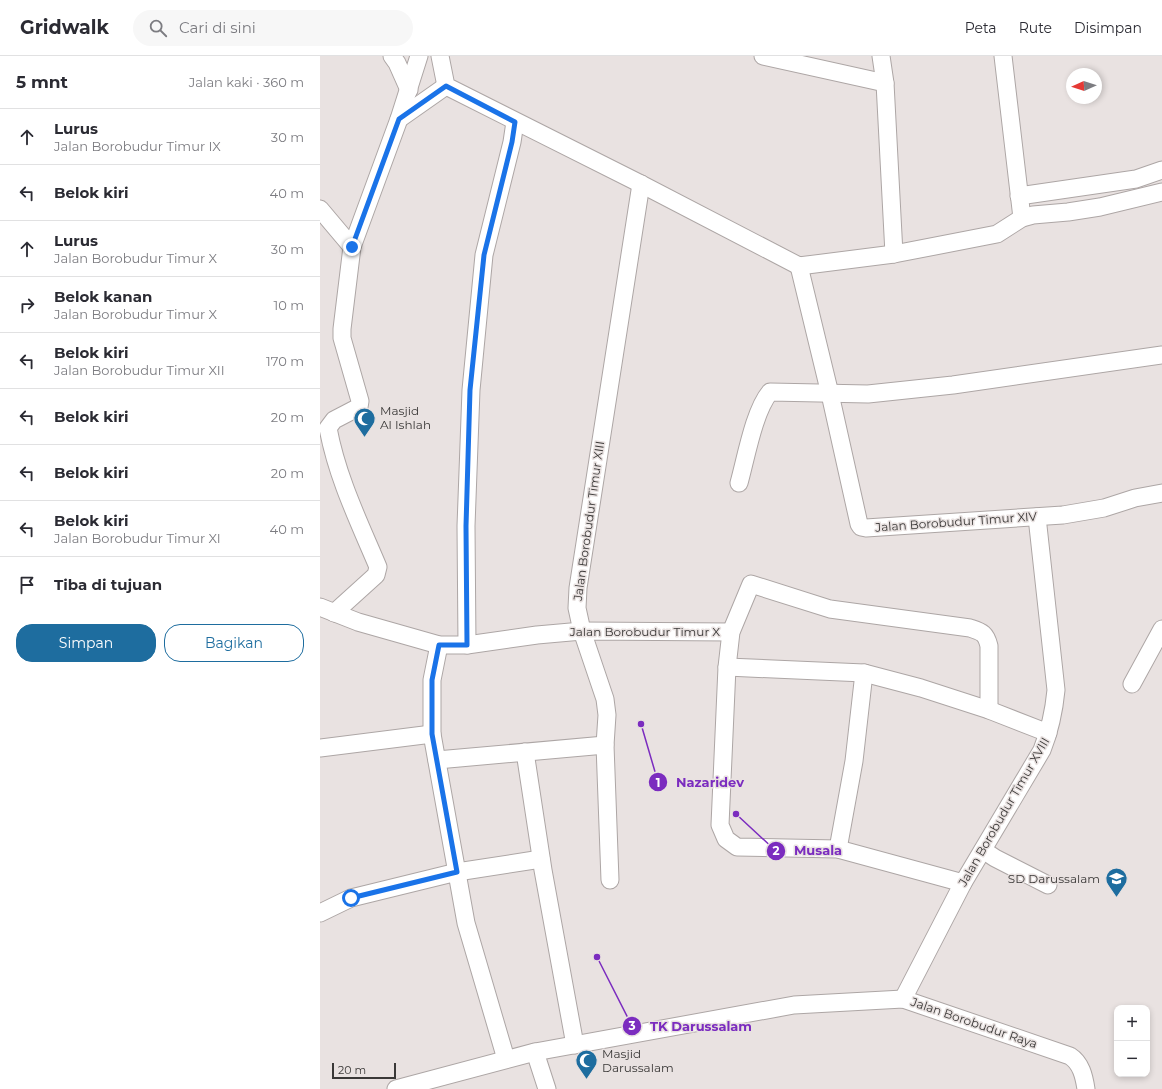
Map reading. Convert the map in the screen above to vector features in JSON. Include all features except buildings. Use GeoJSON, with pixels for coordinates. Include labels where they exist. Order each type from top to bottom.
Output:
{"type":"FeatureCollection","features":[{"type":"Feature","properties":{"kind":"street"},"geometry":{"type":"LineString","coordinates":[[392,56],[397,63],[409,90]]}},
{"type":"Feature","properties":{"kind":"street"},"geometry":{"type":"LineString","coordinates":[[327,610],[376,575],[378,567],[347,494],[332,448],[328,428],[334,420],[359,408],[360,405],[342,338],[352,247],[399,119],[419,56]]}},
{"type":"Feature","properties":{"kind":"street"},"geometry":{"type":"LineString","coordinates":[[440,56],[446,86]]}},
{"type":"Feature","properties":{"kind":"street"},"geometry":{"type":"LineString","coordinates":[[763,56],[885,83]]}},
{"type":"Feature","properties":{"kind":"street"},"geometry":{"type":"LineString","coordinates":[[881,56],[885,83],[894,254]]}},
{"type":"Feature","properties":{"kind":"street"},"geometry":{"type":"LineString","coordinates":[[1003,56],[1022,218]]}},
{"type":"Feature","properties":{"kind":"street"},"geometry":{"type":"LineString","coordinates":[[399,119],[446,86]]}},
{"type":"Feature","properties":{"kind":"street"},"geometry":{"type":"LineString","coordinates":[[446,86],[641,184],[799,266],[894,254],[997,234],[1022,218],[1033,214],[1068,212],[1100,207],[1162,192]]}},
{"type":"Feature","properties":{"kind":"street"},"geometry":{"type":"LineString","coordinates":[[467,645],[466,526],[470,390],[484,255],[512,142],[515,122]]}},
{"type":"Feature","properties":{"kind":"street"},"geometry":{"type":"LineString","coordinates":[[1019,196],[1136,179],[1162,170]]}},
{"type":"Feature","properties":{"kind":"street","name":"Jalan Borobudur Timur XIII"},"geometry":{"type":"LineString","coordinates":[[610,880],[604,745],[607,715],[605,699],[582,631],[577,608],[578,588],[641,184]]}},
{"type":"Feature","properties":{"kind":"street"},"geometry":{"type":"LineString","coordinates":[[320,209],[352,247]]}},
{"type":"Feature","properties":{"kind":"street","name":"Jalan Borobudur Timur XIV"},"geometry":{"type":"LineString","coordinates":[[799,266],[830,394],[859,524],[861,527],[866,528],[1063,516],[1104,508],[1135,498],[1162,493]]}},
{"type":"Feature","properties":{"kind":"street"},"geometry":{"type":"LineString","coordinates":[[739,483],[758,414],[763,400],[770,392],[868,394],[953,385],[1162,354]]}},
{"type":"Feature","properties":{"kind":"street","name":"Jalan Borobudur Timur XVIII"},"geometry":{"type":"LineString","coordinates":[[903,999],[963,883],[1042,750],[1055,709],[1056,690],[1037,517]]}},
{"type":"Feature","properties":{"kind":"street"},"geometry":{"type":"LineString","coordinates":[[963,883],[838,849],[736,847],[726,839],[720,825],[727,667],[731,632],[751,584],[830,609],[976,630],[982,632],[987,638],[989,646],[989,710]]}},
{"type":"Feature","properties":{"kind":"street","name":"Jalan Borobudur Timur X"},"geometry":{"type":"LineString","coordinates":[[327,610],[358,622],[439,645],[467,645],[582,631],[731,632]]}},
{"type":"Feature","properties":{"kind":"street"},"geometry":{"type":"LineString","coordinates":[[1132,684],[1162,629]]}},
{"type":"Feature","properties":{"kind":"street"},"geometry":{"type":"LineString","coordinates":[[439,645],[432,680],[432,734],[466,922],[506,1059]]}},
{"type":"Feature","properties":{"kind":"street"},"geometry":{"type":"LineString","coordinates":[[727,667],[864,673],[921,688],[989,710],[1048,733]]}},
{"type":"Feature","properties":{"kind":"street"},"geometry":{"type":"LineString","coordinates":[[838,849],[854,761],[864,673]]}},
{"type":"Feature","properties":{"kind":"street"},"geometry":{"type":"LineString","coordinates":[[320,748],[432,734]]}},
{"type":"Feature","properties":{"kind":"street"},"geometry":{"type":"LineString","coordinates":[[437,760],[604,745]]}},
{"type":"Feature","properties":{"kind":"street"},"geometry":{"type":"LineString","coordinates":[[525,752],[541,859],[575,1045]]}},
{"type":"Feature","properties":{"kind":"street"},"geometry":{"type":"LineString","coordinates":[[983,850],[995,858],[1048,885]]}},
{"type":"Feature","properties":{"kind":"street"},"geometry":{"type":"LineString","coordinates":[[320,913],[351,898],[457,872],[541,859]]}},
{"type":"Feature","properties":{"kind":"street","name":"Jalan Borobudur Raya"},"geometry":{"type":"LineString","coordinates":[[396,1089],[535,1052],[794,1005],[903,999],[1070,1056],[1077,1060],[1082,1069],[1086,1089]]}},
{"type":"Feature","properties":{"kind":"street"},"geometry":{"type":"LineString","coordinates":[[535,1052],[546,1089]]}},
{"type":"Feature","properties":{"kind":"place","name":"Masjid Al Ishlah"},"geometry":{"type":"Point","coordinates":[364,438]}},
{"type":"Feature","properties":{"kind":"place","name":"Nazaridev"},"geometry":{"type":"Point","coordinates":[641,724]}},
{"type":"Feature","properties":{"kind":"place","name":"Musala"},"geometry":{"type":"Point","coordinates":[736,814]}},
{"type":"Feature","properties":{"kind":"place","name":"SD Darussalam"},"geometry":{"type":"Point","coordinates":[1116,898]}},
{"type":"Feature","properties":{"kind":"place","name":"TK Darussalam"},"geometry":{"type":"Point","coordinates":[597,957]}},
{"type":"Feature","properties":{"kind":"place","name":"Masjid Darussalam"},"geometry":{"type":"Point","coordinates":[586,1080]}},
{"type":"Feature","properties":{"kind":"route"},"geometry":{"type":"LineString","coordinates":[[351,898],[457,872],[432,734],[432,680],[439,645],[467,645],[466,526],[470,390],[484,255],[512,142],[515,122],[446,86],[399,119],[352,247]]}}]}
